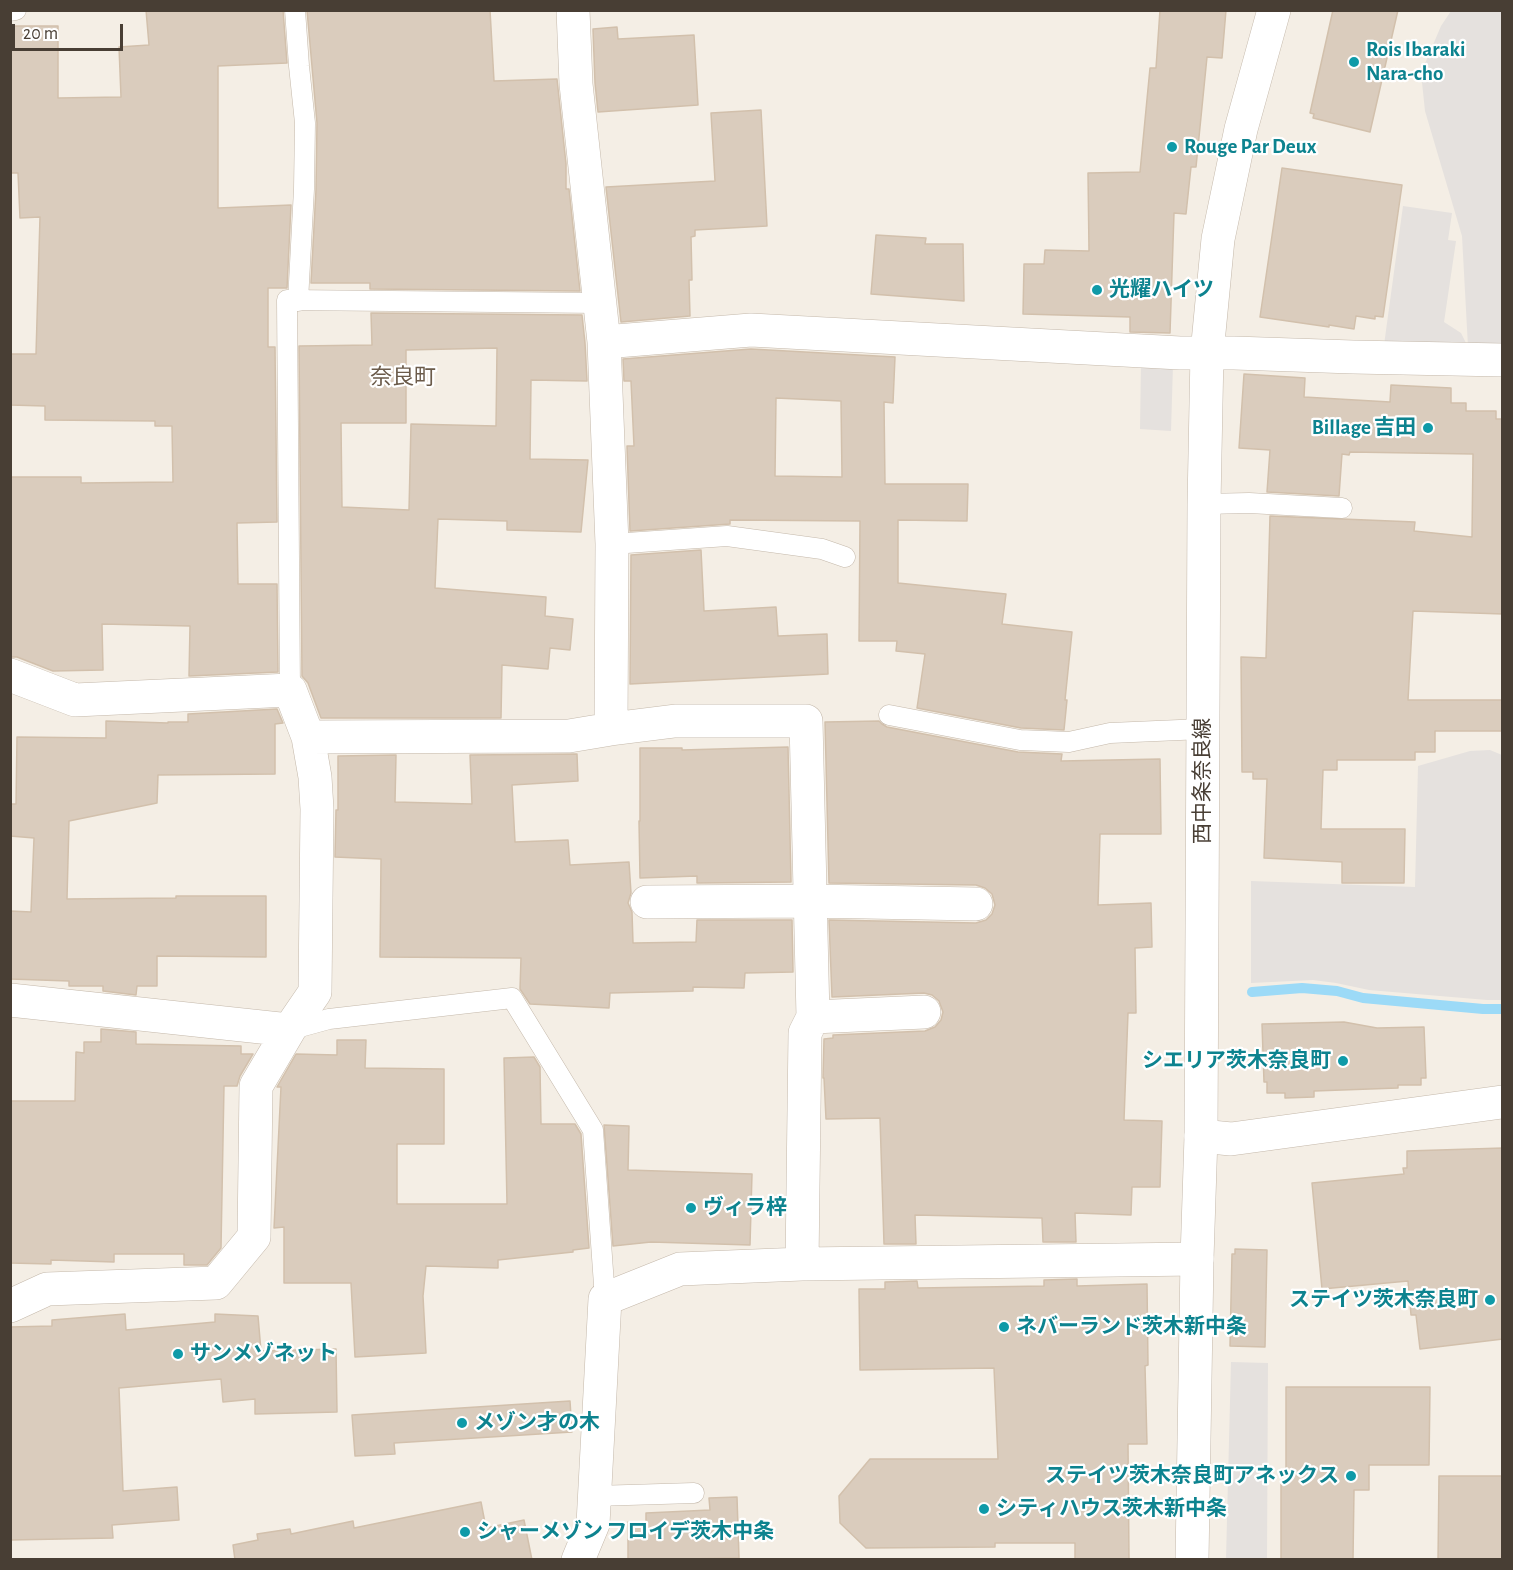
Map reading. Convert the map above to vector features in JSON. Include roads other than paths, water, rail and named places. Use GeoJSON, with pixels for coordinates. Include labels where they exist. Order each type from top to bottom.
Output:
{"type":"FeatureCollection","features":[{"type":"Feature","properties":{"kind":"street"},"geometry":{"type":"LineString","coordinates":[[573,10],[576,84],[604,342],[612,544],[611,729]]}},
{"type":"Feature","properties":{"kind":"street","name":"西中条奈良線"},"geometry":{"type":"LineString","coordinates":[[1191,1560],[1201,1136],[1204,504],[1207,353],[1222,217],[1241,129],[1274,10]]}},
{"type":"Feature","properties":{"kind":"street"},"geometry":{"type":"LineString","coordinates":[[604,342],[751,330],[1180,353],[1503,360]]}},
{"type":"Feature","properties":{"kind":"street"},"geometry":{"type":"LineString","coordinates":[[10,675],[75,699],[290,690],[308,737],[315,777],[316,809],[315,992],[289,1030],[256,1086],[254,1237],[216,1283],[47,1289],[10,1306]]}},
{"type":"Feature","properties":{"kind":"street"},"geometry":{"type":"LineString","coordinates":[[308,737],[569,736],[675,721],[806,721],[813,1017],[805,1033],[802,1264]]}},
{"type":"Feature","properties":{"kind":"street"},"geometry":{"type":"LineString","coordinates":[[646,902],[810,901],[976,904]]}},
{"type":"Feature","properties":{"kind":"street"},"geometry":{"type":"LineString","coordinates":[[10,1000],[289,1030]]}},
{"type":"Feature","properties":{"kind":"street"},"geometry":{"type":"LineString","coordinates":[[813,1017],[924,1012]]}},
{"type":"Feature","properties":{"kind":"street"},"geometry":{"type":"LineString","coordinates":[[1201,1136],[1231,1138],[1503,1102]]}},
{"type":"Feature","properties":{"kind":"street"},"geometry":{"type":"LineString","coordinates":[[578,1560],[593,1524],[605,1299],[680,1269],[802,1264],[1197,1258]]}},
{"type":"Feature","properties":{"kind":"lane"},"geometry":{"type":"LineString","coordinates":[[10,11],[16,10]]}},
{"type":"Feature","properties":{"kind":"lane"},"geometry":{"type":"LineString","coordinates":[[295,10],[305,123],[298,301]]}},
{"type":"Feature","properties":{"kind":"lane"},"geometry":{"type":"LineString","coordinates":[[290,690],[287,300],[600,303]]}},
{"type":"Feature","properties":{"kind":"lane"},"geometry":{"type":"LineString","coordinates":[[1204,504],[1342,508]]}},
{"type":"Feature","properties":{"kind":"lane"},"geometry":{"type":"LineString","coordinates":[[612,544],[727,536],[822,549],[845,557]]}},
{"type":"Feature","properties":{"kind":"lane"},"geometry":{"type":"LineString","coordinates":[[889,715],[1020,740],[1069,742],[1110,733],[1203,729]]}},
{"type":"Feature","properties":{"kind":"lane"},"geometry":{"type":"LineString","coordinates":[[289,1030],[329,1019],[512,998],[593,1130],[605,1299]]}},
{"type":"Feature","properties":{"kind":"lane"},"geometry":{"type":"LineString","coordinates":[[594,1496],[694,1494]]}},
{"type":"Feature","properties":{"kind":"waterway"},"geometry":{"type":"LineString","coordinates":[[1252,992],[1302,988],[1337,991],[1363,998],[1502,1009]]}},
{"type":"Feature","properties":{"kind":"place","name":"Rois Ibaraki Nara-cho"},"geometry":{"type":"Point","coordinates":[1354,62]}},
{"type":"Feature","properties":{"kind":"place","name":"Rouge Par Deux"},"geometry":{"type":"Point","coordinates":[1172,147]}},
{"type":"Feature","properties":{"kind":"place","name":"光耀ハイツ"},"geometry":{"type":"Point","coordinates":[1097,290]}},
{"type":"Feature","properties":{"kind":"place","name":"Billage 吉田"},"geometry":{"type":"Point","coordinates":[1428,428]}},
{"type":"Feature","properties":{"kind":"place","name":"シエリア茨木奈良町"},"geometry":{"type":"Point","coordinates":[1343,1061]}},
{"type":"Feature","properties":{"kind":"place","name":"ヴィラ梓"},"geometry":{"type":"Point","coordinates":[691,1208]}},
{"type":"Feature","properties":{"kind":"place","name":"ステイツ茨木奈良町"},"geometry":{"type":"Point","coordinates":[1490,1300]}},
{"type":"Feature","properties":{"kind":"place","name":"ネバーランド茨木新中条"},"geometry":{"type":"Point","coordinates":[1004,1327]}},
{"type":"Feature","properties":{"kind":"place","name":"サンメゾネット"},"geometry":{"type":"Point","coordinates":[178,1354]}},
{"type":"Feature","properties":{"kind":"place","name":"メゾン才の木"},"geometry":{"type":"Point","coordinates":[462,1423]}},
{"type":"Feature","properties":{"kind":"place","name":"ステイツ茨木奈良町アネックス"},"geometry":{"type":"Point","coordinates":[1351,1476]}},
{"type":"Feature","properties":{"kind":"place","name":"シティハウス茨木新中条"},"geometry":{"type":"Point","coordinates":[984,1509]}},
{"type":"Feature","properties":{"kind":"place","name":"シャーメゾン フロイデ茨木中条"},"geometry":{"type":"Point","coordinates":[465,1532]}},
{"type":"Feature","properties":{"kind":"district","name":"奈良町"},"geometry":{"type":"Point","coordinates":[403,377]}}]}
